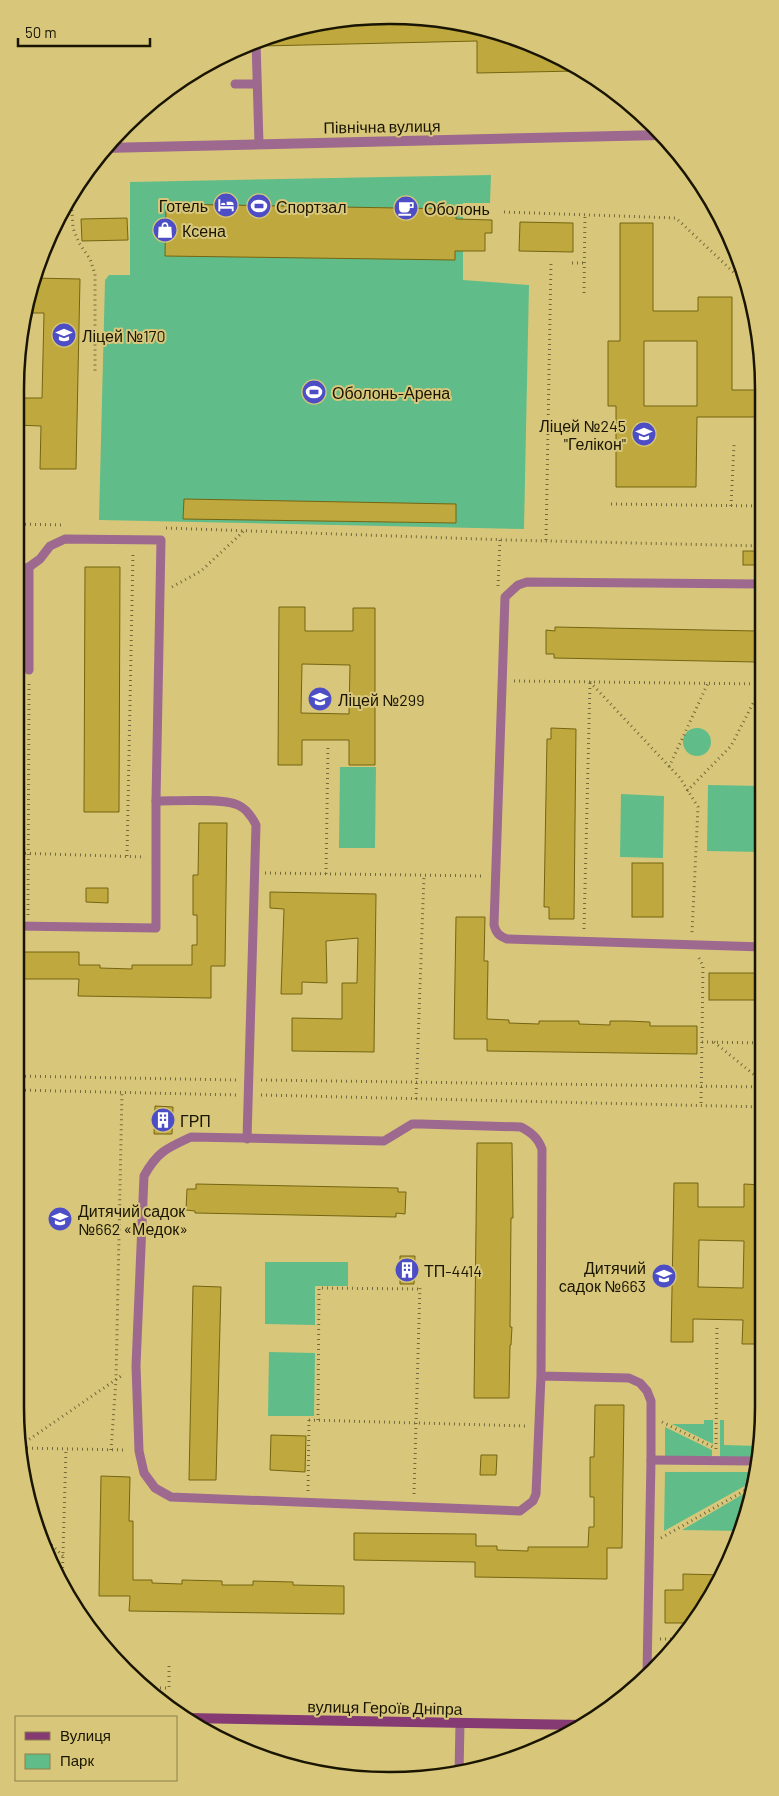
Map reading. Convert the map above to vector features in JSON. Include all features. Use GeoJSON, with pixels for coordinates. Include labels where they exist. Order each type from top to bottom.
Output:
{"type":"FeatureCollection","features":[{"type":"Feature","properties":{"kind":"main road","name":"вулиця Героїв Дніпра"},"geometry":{"type":"LineString","coordinates":[[199,1718],[567,1726]]}},
{"type":"Feature","properties":{"kind":"street","name":"Північна вулиця"},"geometry":{"type":"LineString","coordinates":[[115,148],[652,135]]}},
{"type":"Feature","properties":{"kind":"lane"},"geometry":{"type":"LineString","coordinates":[[256,49],[259,144]]}},
{"type":"Feature","properties":{"kind":"lane"},"geometry":{"type":"LineString","coordinates":[[236,84],[257,84]]}},
{"type":"Feature","properties":{"kind":"lane"},"geometry":{"type":"LineString","coordinates":[[24,569],[40,558],[50,546],[64,539],[161,540],[156,801],[156,928],[24,926]]}},
{"type":"Feature","properties":{"kind":"lane"},"geometry":{"type":"LineString","coordinates":[[29,567],[29,670]]}},
{"type":"Feature","properties":{"kind":"lane"},"geometry":{"type":"LineString","coordinates":[[755,584],[527,582],[518,585],[505,597],[494,925],[500,937],[507,939],[755,947]]}},
{"type":"Feature","properties":{"kind":"lane"},"geometry":{"type":"LineString","coordinates":[[156,801],[228,802],[239,806],[250,814],[256,825],[247,1139]]}},
{"type":"Feature","properties":{"kind":"lane"},"geometry":{"type":"LineString","coordinates":[[412,1124],[521,1127],[531,1132],[539,1140],[542,1149],[541,1376],[536,1494],[533,1501],[527,1507],[520,1511],[171,1497],[156,1488],[144,1473],[139,1450],[136,1366],[144,1176],[153,1160],[170,1147],[191,1137],[247,1139],[384,1141],[412,1124]]}},
{"type":"Feature","properties":{"kind":"lane"},"geometry":{"type":"LineString","coordinates":[[541,1376],[629,1378],[640,1383],[648,1391],[651,1416],[651,1460],[647,1666]]}},
{"type":"Feature","properties":{"kind":"lane"},"geometry":{"type":"LineString","coordinates":[[651,1460],[751,1461]]}},
{"type":"Feature","properties":{"kind":"lane"},"geometry":{"type":"LineString","coordinates":[[459,1765],[460,1723]]}},
{"type":"Feature","properties":{"kind":"path"},"geometry":{"type":"LineString","coordinates":[[72,209],[73,228],[96,274],[95,374]]}},
{"type":"Feature","properties":{"kind":"path"},"geometry":{"type":"LineString","coordinates":[[504,212],[676,218],[737,276]]}},
{"type":"Feature","properties":{"kind":"path"},"geometry":{"type":"LineString","coordinates":[[584,293],[585,215]]}},
{"type":"Feature","properties":{"kind":"path"},"geometry":{"type":"LineString","coordinates":[[546,540],[551,262]]}},
{"type":"Feature","properties":{"kind":"path"},"geometry":{"type":"LineString","coordinates":[[572,263],[584,263]]}},
{"type":"Feature","properties":{"kind":"path"},"geometry":{"type":"LineString","coordinates":[[732,506],[734,446]]}},
{"type":"Feature","properties":{"kind":"path"},"geometry":{"type":"LineString","coordinates":[[611,504],[755,506]]}},
{"type":"Feature","properties":{"kind":"path"},"geometry":{"type":"LineString","coordinates":[[24,524],[64,525]]}},
{"type":"Feature","properties":{"kind":"path"},"geometry":{"type":"LineString","coordinates":[[161,527],[755,546]]}},
{"type":"Feature","properties":{"kind":"path"},"geometry":{"type":"LineString","coordinates":[[160,594],[201,571],[245,530]]}},
{"type":"Feature","properties":{"kind":"path"},"geometry":{"type":"LineString","coordinates":[[127,856],[133,540]]}},
{"type":"Feature","properties":{"kind":"path"},"geometry":{"type":"LineString","coordinates":[[28,926],[29,670]]}},
{"type":"Feature","properties":{"kind":"path"},"geometry":{"type":"LineString","coordinates":[[503,681],[755,685]]}},
{"type":"Feature","properties":{"kind":"path"},"geometry":{"type":"LineString","coordinates":[[590,682],[680,778],[698,807],[692,945],[703,966],[701,1106]]}},
{"type":"Feature","properties":{"kind":"path"},"geometry":{"type":"LineString","coordinates":[[584,942],[590,682]]}},
{"type":"Feature","properties":{"kind":"path"},"geometry":{"type":"LineString","coordinates":[[669,767],[708,683]]}},
{"type":"Feature","properties":{"kind":"path"},"geometry":{"type":"LineString","coordinates":[[688,791],[731,746],[755,699]]}},
{"type":"Feature","properties":{"kind":"path"},"geometry":{"type":"LineString","coordinates":[[326,874],[328,745]]}},
{"type":"Feature","properties":{"kind":"path"},"geometry":{"type":"LineString","coordinates":[[24,853],[156,857]]}},
{"type":"Feature","properties":{"kind":"path"},"geometry":{"type":"LineString","coordinates":[[255,873],[495,876]]}},
{"type":"Feature","properties":{"kind":"path"},"geometry":{"type":"LineString","coordinates":[[416,1099],[424,876]]}},
{"type":"Feature","properties":{"kind":"path"},"geometry":{"type":"LineString","coordinates":[[702,1042],[755,1043]]}},
{"type":"Feature","properties":{"kind":"path"},"geometry":{"type":"LineString","coordinates":[[714,1042],[755,1075]]}},
{"type":"Feature","properties":{"kind":"path"},"geometry":{"type":"LineString","coordinates":[[24,1076],[755,1087]]}},
{"type":"Feature","properties":{"kind":"path"},"geometry":{"type":"LineString","coordinates":[[24,1090],[755,1107]]}},
{"type":"Feature","properties":{"kind":"path"},"geometry":{"type":"LineString","coordinates":[[111,1450],[116,1380],[122,1092]]}},
{"type":"Feature","properties":{"kind":"path"},"geometry":{"type":"LineString","coordinates":[[318,1420],[319,1288],[420,1287],[414,1506]]}},
{"type":"Feature","properties":{"kind":"path"},"geometry":{"type":"LineString","coordinates":[[716,1460],[717,1324]]}},
{"type":"Feature","properties":{"kind":"path"},"geometry":{"type":"LineString","coordinates":[[26,1444],[136,1366]]}},
{"type":"Feature","properties":{"kind":"path"},"geometry":{"type":"LineString","coordinates":[[651,1416],[740,1461]]}},
{"type":"Feature","properties":{"kind":"path"},"geometry":{"type":"LineString","coordinates":[[307,1503],[309,1418],[318,1420],[539,1427]]}},
{"type":"Feature","properties":{"kind":"path"},"geometry":{"type":"LineString","coordinates":[[26,1447],[139,1450]]}},
{"type":"Feature","properties":{"kind":"path"},"geometry":{"type":"LineString","coordinates":[[63,1571],[66,1449]]}},
{"type":"Feature","properties":{"kind":"path"},"geometry":{"type":"LineString","coordinates":[[658,1540],[745,1490]]}},
{"type":"Feature","properties":{"kind":"path"},"geometry":{"type":"LineString","coordinates":[[52,1545],[63,1556]]}},
{"type":"Feature","properties":{"kind":"path"},"geometry":{"type":"LineString","coordinates":[[647,1639],[672,1639]]}},
{"type":"Feature","properties":{"kind":"path"},"geometry":{"type":"LineString","coordinates":[[156,1688],[169,1688],[169,1666]]}},
{"type":"Feature","properties":{"kind":"green space","name":"Оболонь-Арена"},"geometry":{"type":"Polygon","coordinates":[[[491,175],[490,203],[463,203],[463,280],[529,285],[524,529],[99,520],[105,280],[109,275],[130,275],[130,182],[491,175]]]}},
{"type":"Feature","properties":{"kind":"green space"},"geometry":{"type":"Polygon","coordinates":[[[697,728],[707,732],[711,742],[707,752],[697,756],[687,752],[683,742],[687,732],[697,728]]]}},
{"type":"Feature","properties":{"kind":"green space"},"geometry":{"type":"Polygon","coordinates":[[[340,767],[376,767],[375,848],[339,848],[340,767]]]}},
{"type":"Feature","properties":{"kind":"green space"},"geometry":{"type":"Polygon","coordinates":[[[708,785],[755,786],[755,852],[707,851],[708,785]]]}},
{"type":"Feature","properties":{"kind":"green space"},"geometry":{"type":"Polygon","coordinates":[[[621,794],[664,796],[663,858],[620,857],[621,794]]]}},
{"type":"Feature","properties":{"kind":"green space"},"geometry":{"type":"Polygon","coordinates":[[[265,1262],[348,1262],[348,1286],[315,1286],[315,1325],[265,1324],[265,1262]]]}},
{"type":"Feature","properties":{"kind":"green space"},"geometry":{"type":"Polygon","coordinates":[[[269,1352],[315,1353],[314,1416],[268,1416],[269,1352]]]}},
{"type":"Feature","properties":{"kind":"green space"},"geometry":{"type":"Polygon","coordinates":[[[704,1420],[713,1420],[713,1444],[672,1424],[704,1424],[704,1420]]]}},
{"type":"Feature","properties":{"kind":"green space"},"geometry":{"type":"Polygon","coordinates":[[[720,1420],[724,1420],[724,1445],[753,1446],[752,1454],[752,1457],[720,1457],[720,1420]]]}},
{"type":"Feature","properties":{"kind":"green space"},"geometry":{"type":"Polygon","coordinates":[[[665,1427],[712,1450],[712,1456],[665,1456],[665,1427]]]}},
{"type":"Feature","properties":{"kind":"green space"},"geometry":{"type":"Polygon","coordinates":[[[665,1472],[749,1472],[746,1485],[664,1531],[665,1472]]]}},
{"type":"Feature","properties":{"kind":"green space"},"geometry":{"type":"Polygon","coordinates":[[[745,1493],[733,1531],[682,1530],[745,1493]]]}},
{"type":"Feature","properties":{"kind":"building"},"geometry":{"type":"Polygon","coordinates":[[[390,24],[413,25],[437,27],[484,36],[551,61],[569,71],[477,73],[477,41],[265,46],[295,36],[342,27],[390,24]]]}},
{"type":"Feature","properties":{"kind":"building"},"geometry":{"type":"Polygon","coordinates":[[[166,204],[456,209],[456,219],[492,220],[492,233],[485,233],[485,251],[455,251],[455,260],[165,256],[166,204]]]}},
{"type":"Feature","properties":{"kind":"building"},"geometry":{"type":"Polygon","coordinates":[[[127,218],[128,240],[82,241],[81,219],[127,218]]]}},
{"type":"Feature","properties":{"kind":"building"},"geometry":{"type":"Polygon","coordinates":[[[520,222],[573,223],[573,252],[519,251],[520,222]]]}},
{"type":"Feature","properties":{"kind":"building"},"geometry":{"type":"Polygon","coordinates":[[[620,223],[653,223],[653,311],[698,311],[698,297],[732,297],[732,390],[755,390],[755,417],[697,417],[696,487],[616,487],[616,406],[608,406],[608,341],[620,341],[620,223]],[[644,341],[644,406],[697,406],[697,341],[644,341]]]}},
{"type":"Feature","properties":{"kind":"building"},"geometry":{"type":"Polygon","coordinates":[[[41,278],[80,279],[76,469],[40,469],[41,426],[24,425],[24,398],[42,398],[44,313],[32,313],[41,278]]]}},
{"type":"Feature","properties":{"kind":"building"},"geometry":{"type":"Polygon","coordinates":[[[184,499],[456,504],[456,523],[183,519],[184,499]]]}},
{"type":"Feature","properties":{"kind":"building"},"geometry":{"type":"Polygon","coordinates":[[[743,551],[755,551],[755,565],[743,565],[743,551]]]}},
{"type":"Feature","properties":{"kind":"building"},"geometry":{"type":"Polygon","coordinates":[[[85,567],[120,567],[119,812],[84,812],[85,567]]]}},
{"type":"Feature","properties":{"kind":"building"},"geometry":{"type":"Polygon","coordinates":[[[279,607],[305,607],[305,631],[353,631],[353,608],[375,608],[375,765],[349,765],[349,740],[302,740],[302,765],[278,765],[279,607]],[[302,664],[301,713],[349,714],[350,665],[302,664]]]}},
{"type":"Feature","properties":{"kind":"building"},"geometry":{"type":"Polygon","coordinates":[[[555,627],[755,631],[755,662],[554,658],[554,654],[546,654],[546,630],[555,631],[555,627]]]}},
{"type":"Feature","properties":{"kind":"building"},"geometry":{"type":"Polygon","coordinates":[[[551,728],[576,729],[574,919],[549,919],[549,907],[544,907],[547,739],[551,739],[551,728]]]}},
{"type":"Feature","properties":{"kind":"building"},"geometry":{"type":"Polygon","coordinates":[[[199,823],[227,823],[225,966],[211,966],[211,998],[78,996],[79,979],[24,979],[24,952],[79,952],[79,965],[100,965],[100,968],[132,969],[132,965],[192,965],[192,945],[197,945],[197,915],[193,915],[193,875],[198,875],[199,823]]]}},
{"type":"Feature","properties":{"kind":"building"},"geometry":{"type":"Polygon","coordinates":[[[632,863],[663,863],[663,917],[632,917],[632,863]]]}},
{"type":"Feature","properties":{"kind":"building"},"geometry":{"type":"Polygon","coordinates":[[[86,888],[108,888],[108,903],[86,902],[86,888]]]}},
{"type":"Feature","properties":{"kind":"building"},"geometry":{"type":"Polygon","coordinates":[[[270,892],[376,894],[374,1052],[292,1051],[292,1018],[342,1019],[342,983],[357,983],[358,938],[326,941],[327,983],[302,982],[302,994],[281,994],[284,909],[270,908],[270,892]]]}},
{"type":"Feature","properties":{"kind":"building"},"geometry":{"type":"Polygon","coordinates":[[[456,917],[485,917],[484,961],[488,961],[487,1019],[509,1020],[509,1023],[539,1024],[539,1021],[579,1021],[579,1024],[610,1025],[610,1021],[627,1021],[650,1022],[650,1026],[697,1026],[697,1054],[487,1051],[487,1039],[454,1039],[456,917]]]}},
{"type":"Feature","properties":{"kind":"building"},"geometry":{"type":"Polygon","coordinates":[[[709,973],[755,973],[755,1000],[709,1000],[709,973]]]}},
{"type":"Feature","properties":{"kind":"building","name":"ГРП"},"geometry":{"type":"Polygon","coordinates":[[[155,1106],[173,1107],[172,1134],[154,1134],[155,1106]]]}},
{"type":"Feature","properties":{"kind":"building"},"geometry":{"type":"Polygon","coordinates":[[[477,1143],[512,1143],[513,1218],[511,1218],[510,1327],[512,1327],[509,1398],[474,1398],[477,1143]]]}},
{"type":"Feature","properties":{"kind":"building"},"geometry":{"type":"Polygon","coordinates":[[[674,1183],[698,1183],[698,1207],[744,1207],[744,1184],[755,1185],[755,1344],[742,1344],[743,1320],[693,1319],[693,1342],[671,1342],[674,1183]],[[699,1240],[698,1287],[743,1288],[744,1241],[699,1240]]]}},
{"type":"Feature","properties":{"kind":"building"},"geometry":{"type":"Polygon","coordinates":[[[196,1184],[398,1188],[398,1192],[406,1192],[405,1214],[396,1213],[396,1217],[195,1213],[195,1211],[186,1210],[187,1189],[196,1189],[196,1184]]]}},
{"type":"Feature","properties":{"kind":"building","name":"ТП-4414"},"geometry":{"type":"Polygon","coordinates":[[[400,1256],[415,1256],[414,1284],[400,1284],[400,1256]]]}},
{"type":"Feature","properties":{"kind":"building"},"geometry":{"type":"Polygon","coordinates":[[[193,1286],[221,1287],[216,1480],[189,1480],[193,1286]]]}},
{"type":"Feature","properties":{"kind":"building"},"geometry":{"type":"Polygon","coordinates":[[[595,1405],[624,1405],[622,1548],[607,1548],[607,1579],[475,1577],[475,1562],[354,1560],[354,1533],[476,1534],[476,1546],[497,1546],[497,1550],[528,1551],[528,1547],[588,1547],[589,1527],[594,1527],[594,1497],[590,1497],[590,1457],[594,1457],[595,1405]]]}},
{"type":"Feature","properties":{"kind":"building"},"geometry":{"type":"Polygon","coordinates":[[[271,1435],[306,1436],[305,1472],[270,1470],[271,1435]]]}},
{"type":"Feature","properties":{"kind":"building"},"geometry":{"type":"Polygon","coordinates":[[[481,1455],[497,1455],[496,1475],[480,1475],[481,1455]]]}},
{"type":"Feature","properties":{"kind":"building"},"geometry":{"type":"Polygon","coordinates":[[[101,1476],[130,1477],[129,1521],[133,1521],[133,1580],[152,1580],[152,1583],[182,1584],[182,1580],[222,1581],[222,1585],[253,1585],[253,1581],[293,1582],[293,1585],[344,1586],[344,1614],[129,1611],[130,1596],[99,1596],[101,1476]]]}},
{"type":"Feature","properties":{"kind":"building"},"geometry":{"type":"Polygon","coordinates":[[[683,1574],[714,1575],[684,1623],[665,1623],[665,1590],[683,1590],[683,1574]]]}},
{"type":"Feature","properties":{"kind":"place","name":"Готель"},"geometry":{"type":"Point","coordinates":[226,205]}},
{"type":"Feature","properties":{"kind":"place","name":"Спортзал"},"geometry":{"type":"Point","coordinates":[259,206]}},
{"type":"Feature","properties":{"kind":"place","name":"Оболонь"},"geometry":{"type":"Point","coordinates":[406,208]}},
{"type":"Feature","properties":{"kind":"place","name":"Ксена"},"geometry":{"type":"Point","coordinates":[165,230]}},
{"type":"Feature","properties":{"kind":"place","name":"Ліцей №170"},"geometry":{"type":"Point","coordinates":[64,335]}},
{"type":"Feature","properties":{"kind":"place","name":"Оболонь-Арена"},"geometry":{"type":"Point","coordinates":[314,392]}},
{"type":"Feature","properties":{"kind":"place","name":"Ліцей №245 \"Гелікон\""},"geometry":{"type":"Point","coordinates":[644,434]}},
{"type":"Feature","properties":{"kind":"place","name":"Ліцей №299"},"geometry":{"type":"Point","coordinates":[320,699]}},
{"type":"Feature","properties":{"kind":"place","name":"ГРП"},"geometry":{"type":"Point","coordinates":[163,1120]}},
{"type":"Feature","properties":{"kind":"place","name":"Дитячий садок №662 «Медок»"},"geometry":{"type":"Point","coordinates":[60,1219]}},
{"type":"Feature","properties":{"kind":"place","name":"ТП-4414"},"geometry":{"type":"Point","coordinates":[407,1270]}},
{"type":"Feature","properties":{"kind":"place","name":"Дитячий садок №663"},"geometry":{"type":"Point","coordinates":[664,1276]}}]}
